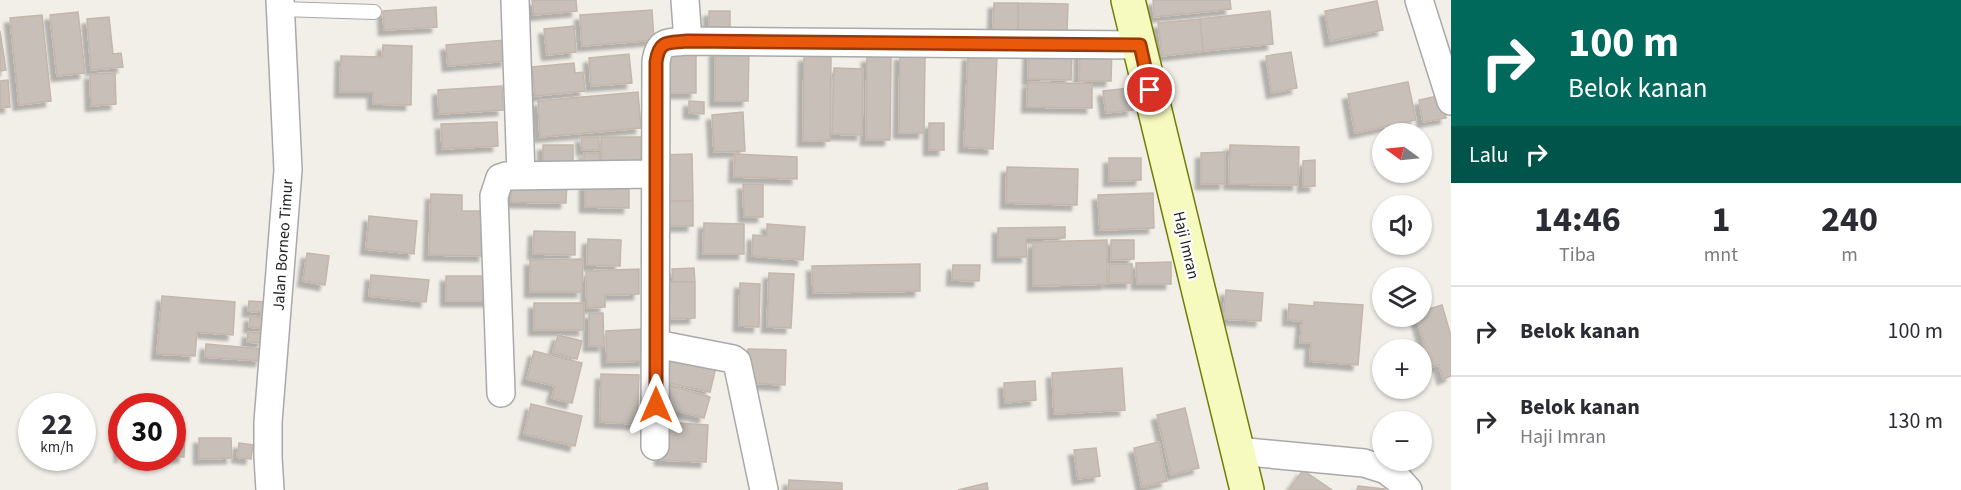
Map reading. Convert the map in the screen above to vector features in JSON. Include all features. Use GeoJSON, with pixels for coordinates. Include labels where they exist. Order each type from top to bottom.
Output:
{"type":"FeatureCollection","features":[{"type":"Feature","properties":{"kind":"street"},"geometry":{"type":"LineString","coordinates":[[515,0],[521,175]]}},
{"type":"Feature","properties":{"kind":"street"},"geometry":{"type":"LineString","coordinates":[[685,0],[688,41]]}},
{"type":"Feature","properties":{"kind":"street","name":"Haji Imran"},"geometry":{"type":"LineString","coordinates":[[1128,0],[1237,451],[1240,488]]}},
{"type":"Feature","properties":{"kind":"street"},"geometry":{"type":"LineString","coordinates":[[1419,0],[1451,101]]}},
{"type":"Feature","properties":{"kind":"street","name":"Jalan Borneo Timur"},"geometry":{"type":"LineString","coordinates":[[270,490],[268,422],[288,170],[281,4]]}},
{"type":"Feature","properties":{"kind":"street"},"geometry":{"type":"LineString","coordinates":[[655,446],[655,174],[657,52],[659,47],[664,43],[688,41],[1140,45]]}},
{"type":"Feature","properties":{"kind":"street"},"geometry":{"type":"LineString","coordinates":[[501,393],[494,196],[500,178],[521,175],[655,174]]}},
{"type":"Feature","properties":{"kind":"street"},"geometry":{"type":"LineString","coordinates":[[656,344],[733,359],[737,362],[764,490]]}},
{"type":"Feature","properties":{"kind":"street"},"geometry":{"type":"LineString","coordinates":[[1237,451],[1364,464],[1386,470],[1408,490]]}},
{"type":"Feature","properties":{"kind":"lane"},"geometry":{"type":"LineString","coordinates":[[281,4],[374,12]]}},
{"type":"Feature","properties":{"kind":"building"},"geometry":{"type":"Polygon","coordinates":[[[532,0],[576,0],[577,11],[534,15],[532,0]]]}},
{"type":"Feature","properties":{"kind":"building"},"geometry":{"type":"Polygon","coordinates":[[[1153,0],[1230,0],[1231,9],[1154,17],[1153,0]]]}},
{"type":"Feature","properties":{"kind":"building"},"geometry":{"type":"Polygon","coordinates":[[[1377,1],[1383,30],[1330,41],[1325,11],[1377,1]]]}},
{"type":"Feature","properties":{"kind":"building"},"geometry":{"type":"Polygon","coordinates":[[[994,3],[1018,3],[1018,31],[993,31],[994,3]]]}},
{"type":"Feature","properties":{"kind":"building"},"geometry":{"type":"Polygon","coordinates":[[[1018,3],[1068,4],[1067,32],[1018,31],[1018,3]]]}},
{"type":"Feature","properties":{"kind":"building"},"geometry":{"type":"Polygon","coordinates":[[[436,7],[437,27],[384,30],[383,11],[436,7]]]}},
{"type":"Feature","properties":{"kind":"building"},"geometry":{"type":"Polygon","coordinates":[[[652,10],[654,40],[582,46],[580,15],[652,10]]]}},
{"type":"Feature","properties":{"kind":"building"},"geometry":{"type":"Polygon","coordinates":[[[709,11],[730,11],[730,27],[709,27],[709,11]]]}},
{"type":"Feature","properties":{"kind":"building"},"geometry":{"type":"Polygon","coordinates":[[[1270,11],[1273,44],[1203,51],[1200,19],[1270,11]]]}},
{"type":"Feature","properties":{"kind":"building"},"geometry":{"type":"Polygon","coordinates":[[[78,12],[85,73],[57,76],[50,15],[78,12]]]}},
{"type":"Feature","properties":{"kind":"building"},"geometry":{"type":"Polygon","coordinates":[[[42,15],[51,101],[19,105],[10,18],[42,15]]]}},
{"type":"Feature","properties":{"kind":"building"},"geometry":{"type":"Polygon","coordinates":[[[109,17],[113,54],[121,53],[123,67],[91,70],[87,19],[109,17]]]}},
{"type":"Feature","properties":{"kind":"building"},"geometry":{"type":"Polygon","coordinates":[[[1200,19],[1203,51],[1162,56],[1158,23],[1200,19]]]}},
{"type":"Feature","properties":{"kind":"building"},"geometry":{"type":"Polygon","coordinates":[[[574,26],[576,52],[547,55],[544,29],[574,26]]]}},
{"type":"Feature","properties":{"kind":"building"},"geometry":{"type":"Polygon","coordinates":[[[0,31],[6,70],[0,71],[0,31]]]}},
{"type":"Feature","properties":{"kind":"building"},"geometry":{"type":"Polygon","coordinates":[[[505,40],[507,61],[448,66],[446,45],[505,40]]]}},
{"type":"Feature","properties":{"kind":"building"},"geometry":{"type":"Polygon","coordinates":[[[383,45],[412,46],[411,105],[373,104],[373,92],[340,92],[341,56],[382,57],[383,45]]]}},
{"type":"Feature","properties":{"kind":"building"},"geometry":{"type":"Polygon","coordinates":[[[1080,48],[1112,49],[1111,81],[1079,81],[1080,48]]]}},
{"type":"Feature","properties":{"kind":"building"},"geometry":{"type":"Polygon","coordinates":[[[715,50],[749,50],[748,101],[715,101],[715,50]]]}},
{"type":"Feature","properties":{"kind":"building"},"geometry":{"type":"Polygon","coordinates":[[[1029,50],[1072,51],[1071,80],[1028,79],[1029,50]]]}},
{"type":"Feature","properties":{"kind":"building"},"geometry":{"type":"Polygon","coordinates":[[[1291,52],[1297,88],[1272,93],[1266,56],[1291,52]]]}},
{"type":"Feature","properties":{"kind":"building"},"geometry":{"type":"Polygon","coordinates":[[[662,53],[696,53],[696,93],[663,93],[662,53]]]}},
{"type":"Feature","properties":{"kind":"building"},"geometry":{"type":"Polygon","coordinates":[[[629,54],[632,83],[591,86],[589,58],[629,54]]]}},
{"type":"Feature","properties":{"kind":"building"},"geometry":{"type":"Polygon","coordinates":[[[900,55],[925,55],[924,133],[899,133],[900,55]]]}},
{"type":"Feature","properties":{"kind":"building"},"geometry":{"type":"Polygon","coordinates":[[[968,55],[997,57],[993,149],[964,147],[968,55]]]}},
{"type":"Feature","properties":{"kind":"building"},"geometry":{"type":"Polygon","coordinates":[[[804,56],[831,57],[830,141],[803,141],[804,56]]]}},
{"type":"Feature","properties":{"kind":"building"},"geometry":{"type":"Polygon","coordinates":[[[867,57],[891,57],[890,140],[866,140],[867,57]]]}},
{"type":"Feature","properties":{"kind":"building"},"geometry":{"type":"Polygon","coordinates":[[[574,63],[575,73],[583,72],[585,91],[535,96],[532,67],[574,63]]]}},
{"type":"Feature","properties":{"kind":"building"},"geometry":{"type":"Polygon","coordinates":[[[834,68],[863,69],[862,135],[832,134],[834,68]]]}},
{"type":"Feature","properties":{"kind":"building"},"geometry":{"type":"Polygon","coordinates":[[[115,73],[116,104],[91,106],[90,74],[115,73]]]}},
{"type":"Feature","properties":{"kind":"building"},"geometry":{"type":"Polygon","coordinates":[[[8,80],[10,107],[0,108],[0,81],[8,80]]]}},
{"type":"Feature","properties":{"kind":"building"},"geometry":{"type":"Polygon","coordinates":[[[1028,82],[1092,84],[1092,108],[1027,107],[1028,82]]]}},
{"type":"Feature","properties":{"kind":"building"},"geometry":{"type":"Polygon","coordinates":[[[1408,82],[1416,120],[1402,123],[1372,123],[1372,129],[1355,133],[1348,94],[1408,82]]]}},
{"type":"Feature","properties":{"kind":"building"},"geometry":{"type":"Polygon","coordinates":[[[502,86],[503,110],[439,114],[438,90],[502,86]]]}},
{"type":"Feature","properties":{"kind":"building"},"geometry":{"type":"Polygon","coordinates":[[[1130,88],[1133,110],[1106,113],[1103,91],[1130,88]]]}},
{"type":"Feature","properties":{"kind":"building"},"geometry":{"type":"Polygon","coordinates":[[[638,92],[641,128],[540,137],[538,101],[638,92]]]}},
{"type":"Feature","properties":{"kind":"building"},"geometry":{"type":"Polygon","coordinates":[[[1442,95],[1446,118],[1423,122],[1419,100],[1442,95]]]}},
{"type":"Feature","properties":{"kind":"building"},"geometry":{"type":"Polygon","coordinates":[[[689,101],[704,102],[704,114],[689,113],[689,101]]]}},
{"type":"Feature","properties":{"kind":"building"},"geometry":{"type":"Polygon","coordinates":[[[743,112],[745,151],[714,152],[712,115],[743,112]]]}},
{"type":"Feature","properties":{"kind":"building"},"geometry":{"type":"Polygon","coordinates":[[[497,122],[498,146],[442,149],[441,124],[497,122]]]}},
{"type":"Feature","properties":{"kind":"building"},"geometry":{"type":"Polygon","coordinates":[[[929,123],[944,123],[944,150],[929,150],[929,123]]]}},
{"type":"Feature","properties":{"kind":"building"},"geometry":{"type":"Polygon","coordinates":[[[581,137],[599,137],[599,150],[582,150],[581,137]]]}},
{"type":"Feature","properties":{"kind":"building"},"geometry":{"type":"Polygon","coordinates":[[[601,137],[644,137],[644,166],[601,166],[601,137]]]}},
{"type":"Feature","properties":{"kind":"building"},"geometry":{"type":"Polygon","coordinates":[[[543,145],[573,145],[573,165],[543,166],[543,145]]]}},
{"type":"Feature","properties":{"kind":"building"},"geometry":{"type":"Polygon","coordinates":[[[1230,145],[1299,147],[1298,185],[1229,184],[1230,145]]]}},
{"type":"Feature","properties":{"kind":"building"},"geometry":{"type":"Polygon","coordinates":[[[1225,152],[1225,184],[1201,184],[1201,153],[1225,152]]]}},
{"type":"Feature","properties":{"kind":"building"},"geometry":{"type":"Polygon","coordinates":[[[584,153],[600,153],[600,165],[584,165],[584,153]]]}},
{"type":"Feature","properties":{"kind":"building"},"geometry":{"type":"Polygon","coordinates":[[[692,154],[693,201],[662,201],[661,155],[692,154]]]}},
{"type":"Feature","properties":{"kind":"building"},"geometry":{"type":"Polygon","coordinates":[[[735,154],[797,157],[797,179],[734,177],[735,154]]]}},
{"type":"Feature","properties":{"kind":"building"},"geometry":{"type":"Polygon","coordinates":[[[1109,158],[1141,158],[1141,180],[1109,181],[1109,158]]]}},
{"type":"Feature","properties":{"kind":"building"},"geometry":{"type":"Polygon","coordinates":[[[1315,160],[1315,186],[1303,187],[1303,161],[1315,160]]]}},
{"type":"Feature","properties":{"kind":"building"},"geometry":{"type":"Polygon","coordinates":[[[1007,167],[1078,169],[1077,205],[1006,203],[1007,167]]]}},
{"type":"Feature","properties":{"kind":"building"},"geometry":{"type":"Polygon","coordinates":[[[511,179],[567,180],[566,203],[511,202],[511,179]]]}},
{"type":"Feature","properties":{"kind":"building"},"geometry":{"type":"Polygon","coordinates":[[[585,184],[629,184],[629,208],[585,207],[585,184]]]}},
{"type":"Feature","properties":{"kind":"building"},"geometry":{"type":"Polygon","coordinates":[[[743,184],[763,184],[763,217],[744,217],[743,184]]]}},
{"type":"Feature","properties":{"kind":"building"},"geometry":{"type":"Polygon","coordinates":[[[1153,193],[1154,228],[1100,230],[1098,195],[1153,193]]]}},
{"type":"Feature","properties":{"kind":"building"},"geometry":{"type":"Polygon","coordinates":[[[431,194],[462,195],[462,211],[485,211],[484,256],[429,255],[431,194]]]}},
{"type":"Feature","properties":{"kind":"building"},"geometry":{"type":"Polygon","coordinates":[[[662,201],[693,201],[693,226],[662,226],[662,201]]]}},
{"type":"Feature","properties":{"kind":"building"},"geometry":{"type":"Polygon","coordinates":[[[369,216],[417,221],[414,254],[366,249],[369,216]]]}},
{"type":"Feature","properties":{"kind":"building"},"geometry":{"type":"Polygon","coordinates":[[[704,223],[744,224],[744,254],[703,254],[704,223]]]}},
{"type":"Feature","properties":{"kind":"building"},"geometry":{"type":"Polygon","coordinates":[[[767,224],[805,227],[803,260],[752,256],[753,235],[767,236],[767,224]]]}},
{"type":"Feature","properties":{"kind":"building"},"geometry":{"type":"Polygon","coordinates":[[[1065,227],[1065,238],[1026,238],[1027,257],[998,257],[998,228],[1065,227]]]}},
{"type":"Feature","properties":{"kind":"building"},"geometry":{"type":"Polygon","coordinates":[[[534,231],[575,232],[575,255],[533,254],[534,231]]]}},
{"type":"Feature","properties":{"kind":"building"},"geometry":{"type":"Polygon","coordinates":[[[588,239],[621,240],[620,266],[587,265],[588,239]]]}},
{"type":"Feature","properties":{"kind":"building"},"geometry":{"type":"Polygon","coordinates":[[[1107,240],[1107,284],[1033,286],[1033,242],[1107,240]]]}},
{"type":"Feature","properties":{"kind":"building"},"geometry":{"type":"Polygon","coordinates":[[[1111,240],[1134,240],[1134,259],[1111,260],[1111,240]]]}},
{"type":"Feature","properties":{"kind":"building"},"geometry":{"type":"Polygon","coordinates":[[[307,253],[329,256],[325,285],[303,281],[307,253]]]}},
{"type":"Feature","properties":{"kind":"building"},"geometry":{"type":"Polygon","coordinates":[[[583,259],[582,292],[530,292],[530,260],[583,259]]]}},
{"type":"Feature","properties":{"kind":"building"},"geometry":{"type":"Polygon","coordinates":[[[1171,262],[1171,284],[1137,284],[1136,263],[1171,262]]]}},
{"type":"Feature","properties":{"kind":"building"},"geometry":{"type":"Polygon","coordinates":[[[920,264],[920,291],[813,293],[812,266],[920,264]]]}},
{"type":"Feature","properties":{"kind":"building"},"geometry":{"type":"Polygon","coordinates":[[[1109,264],[1132,264],[1132,283],[1109,283],[1109,264]]]}},
{"type":"Feature","properties":{"kind":"building"},"geometry":{"type":"Polygon","coordinates":[[[953,265],[980,265],[979,281],[952,280],[953,265]]]}},
{"type":"Feature","properties":{"kind":"building"},"geometry":{"type":"Polygon","coordinates":[[[694,268],[695,282],[673,282],[672,269],[694,268]]]}},
{"type":"Feature","properties":{"kind":"building"},"geometry":{"type":"Polygon","coordinates":[[[639,269],[639,294],[605,295],[605,307],[587,308],[586,271],[639,269]]]}},
{"type":"Feature","properties":{"kind":"building"},"geometry":{"type":"Polygon","coordinates":[[[769,273],[794,274],[791,328],[767,327],[769,273]]]}},
{"type":"Feature","properties":{"kind":"building"},"geometry":{"type":"Polygon","coordinates":[[[371,275],[429,280],[426,302],[369,296],[371,275]]]}},
{"type":"Feature","properties":{"kind":"building"},"geometry":{"type":"Polygon","coordinates":[[[446,276],[491,276],[491,301],[446,301],[446,276]]]}},
{"type":"Feature","properties":{"kind":"building"},"geometry":{"type":"Polygon","coordinates":[[[666,282],[695,282],[695,318],[666,319],[666,282]]]}},
{"type":"Feature","properties":{"kind":"building"},"geometry":{"type":"Polygon","coordinates":[[[740,283],[760,284],[759,327],[739,326],[740,283]]]}},
{"type":"Feature","properties":{"kind":"building"},"geometry":{"type":"Polygon","coordinates":[[[1226,290],[1263,293],[1261,321],[1223,319],[1226,290]]]}},
{"type":"Feature","properties":{"kind":"building"},"geometry":{"type":"Polygon","coordinates":[[[162,296],[235,302],[233,335],[197,332],[195,356],[157,354],[162,296]]]}},
{"type":"Feature","properties":{"kind":"building"},"geometry":{"type":"Polygon","coordinates":[[[249,301],[267,302],[267,313],[248,311],[249,301]]]}},
{"type":"Feature","properties":{"kind":"building"},"geometry":{"type":"Polygon","coordinates":[[[1314,302],[1363,305],[1358,365],[1310,361],[1311,343],[1300,343],[1302,321],[1288,320],[1289,304],[1314,306],[1314,302]]]}},
{"type":"Feature","properties":{"kind":"building"},"geometry":{"type":"Polygon","coordinates":[[[534,303],[584,303],[584,330],[534,330],[534,303]]]}},
{"type":"Feature","properties":{"kind":"building"},"geometry":{"type":"Polygon","coordinates":[[[1442,305],[1451,336],[1451,376],[1443,379],[1439,365],[1432,367],[1432,339],[1423,339],[1419,327],[1432,327],[1432,308],[1442,305]]]}},
{"type":"Feature","properties":{"kind":"building"},"geometry":{"type":"Polygon","coordinates":[[[589,313],[603,313],[604,346],[589,346],[589,313]]]}},
{"type":"Feature","properties":{"kind":"building"},"geometry":{"type":"Polygon","coordinates":[[[250,316],[267,318],[266,329],[249,327],[250,316]]]}},
{"type":"Feature","properties":{"kind":"building"},"geometry":{"type":"Polygon","coordinates":[[[645,329],[646,361],[607,362],[606,331],[645,329]]]}},
{"type":"Feature","properties":{"kind":"building"},"geometry":{"type":"Polygon","coordinates":[[[248,332],[264,333],[263,343],[247,342],[248,332]]]}},
{"type":"Feature","properties":{"kind":"building"},"geometry":{"type":"Polygon","coordinates":[[[558,335],[582,341],[577,359],[553,352],[558,335]]]}},
{"type":"Feature","properties":{"kind":"building"},"geometry":{"type":"Polygon","coordinates":[[[206,344],[262,349],[261,361],[205,357],[206,344]]]}},
{"type":"Feature","properties":{"kind":"building"},"geometry":{"type":"Polygon","coordinates":[[[748,349],[786,350],[785,385],[747,383],[748,349]]]}},
{"type":"Feature","properties":{"kind":"building"},"geometry":{"type":"Polygon","coordinates":[[[534,351],[582,363],[572,403],[552,398],[555,386],[527,379],[534,351]]]}},
{"type":"Feature","properties":{"kind":"building"},"geometry":{"type":"Polygon","coordinates":[[[664,351],[717,363],[710,392],[664,382],[664,351]]]}},
{"type":"Feature","properties":{"kind":"building"},"geometry":{"type":"Polygon","coordinates":[[[1122,368],[1125,410],[1054,414],[1052,373],[1122,368]]]}},
{"type":"Feature","properties":{"kind":"building"},"geometry":{"type":"Polygon","coordinates":[[[601,374],[639,375],[637,424],[600,422],[601,374]]]}},
{"type":"Feature","properties":{"kind":"building"},"geometry":{"type":"Polygon","coordinates":[[[1035,381],[1036,400],[1005,403],[1004,383],[1035,381]]]}},
{"type":"Feature","properties":{"kind":"building"},"geometry":{"type":"Polygon","coordinates":[[[668,385],[710,397],[704,418],[662,406],[668,385]]]}},
{"type":"Feature","properties":{"kind":"building"},"geometry":{"type":"Polygon","coordinates":[[[531,404],[582,416],[575,446],[524,434],[531,404]]]}},
{"type":"Feature","properties":{"kind":"building"},"geometry":{"type":"Polygon","coordinates":[[[1185,408],[1199,468],[1171,475],[1157,415],[1185,408]]]}},
{"type":"Feature","properties":{"kind":"building"},"geometry":{"type":"Polygon","coordinates":[[[662,422],[708,425],[706,462],[660,460],[662,422]]]}},
{"type":"Feature","properties":{"kind":"building"},"geometry":{"type":"Polygon","coordinates":[[[199,438],[231,438],[232,458],[199,459],[199,438]]]}},
{"type":"Feature","properties":{"kind":"building"},"geometry":{"type":"Polygon","coordinates":[[[1159,442],[1167,481],[1142,487],[1134,448],[1159,442]]]}},
{"type":"Feature","properties":{"kind":"building"},"geometry":{"type":"Polygon","coordinates":[[[239,443],[253,445],[251,459],[237,457],[239,443]]]}},
{"type":"Feature","properties":{"kind":"building"},"geometry":{"type":"Polygon","coordinates":[[[1096,448],[1100,476],[1078,479],[1074,450],[1096,448]]]}},
{"type":"Feature","properties":{"kind":"building"},"geometry":{"type":"Polygon","coordinates":[[[1303,470],[1332,490],[1289,490],[1303,470]]]}},
{"type":"Feature","properties":{"kind":"building"},"geometry":{"type":"Polygon","coordinates":[[[789,480],[842,483],[842,490],[788,490],[789,480]]]}},
{"type":"Feature","properties":{"kind":"building"},"geometry":{"type":"Polygon","coordinates":[[[987,483],[988,490],[958,490],[987,483]]]}},
{"type":"Feature","properties":{"kind":"building"},"geometry":{"type":"Polygon","coordinates":[[[1358,486],[1385,489],[1357,490],[1358,486]]]}},
{"type":"Feature","properties":{"kind":"route"},"geometry":{"type":"LineString","coordinates":[[656,405],[656,62],[659,47],[664,43],[688,41],[1140,45],[1150,90]]}}]}
